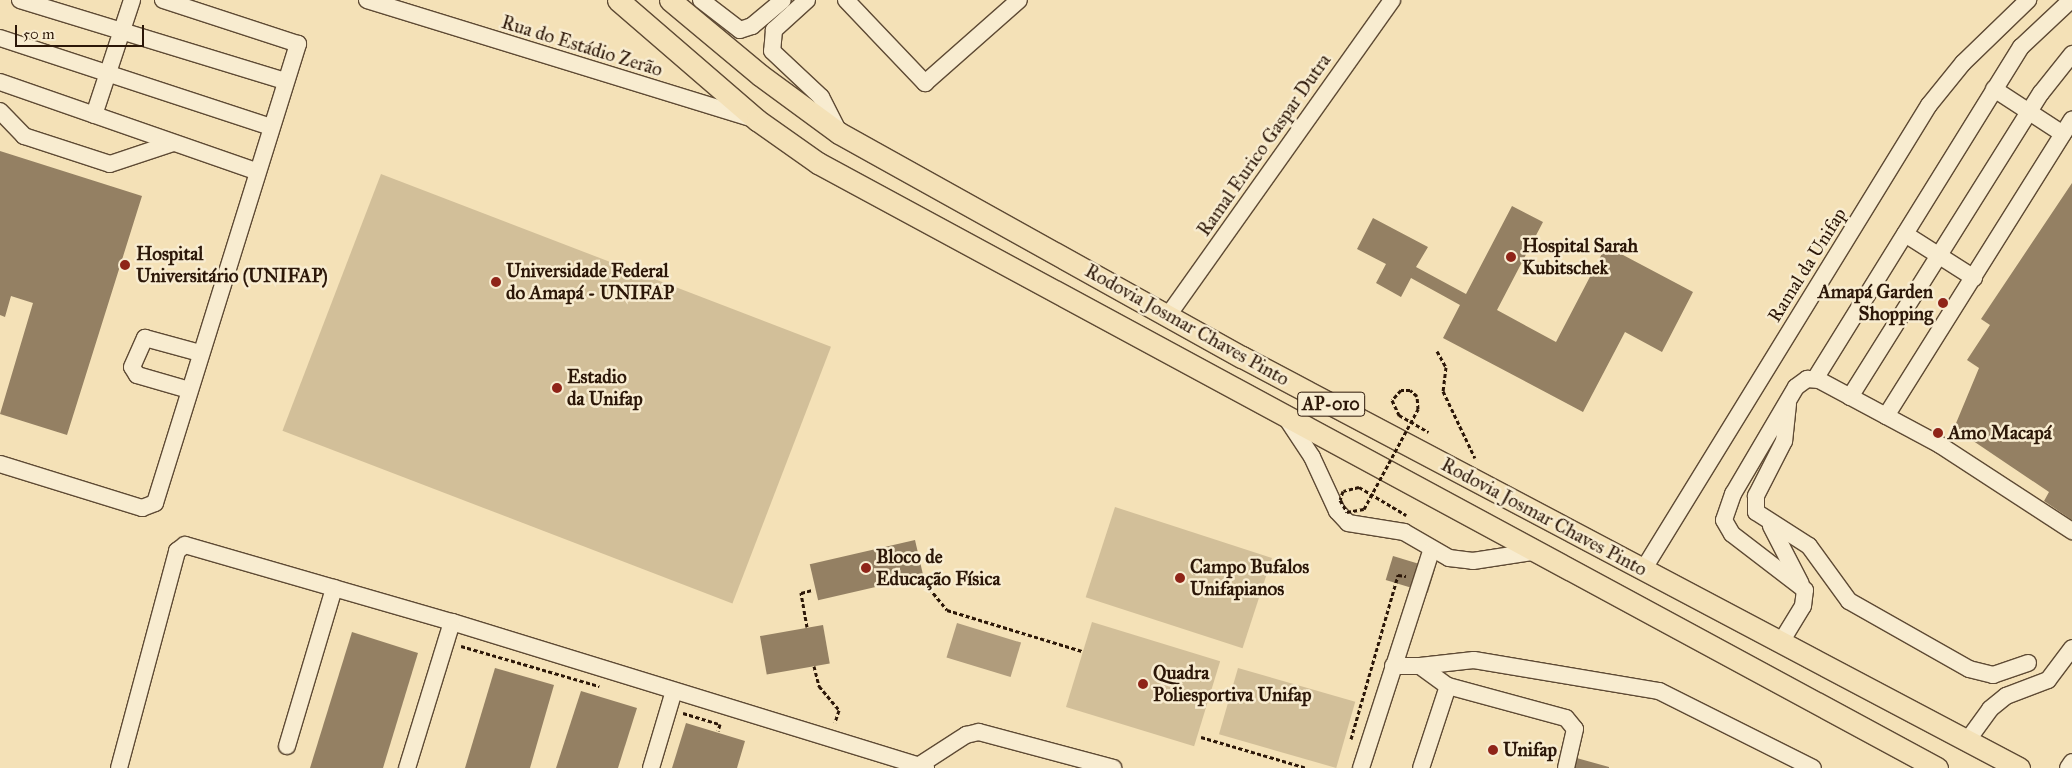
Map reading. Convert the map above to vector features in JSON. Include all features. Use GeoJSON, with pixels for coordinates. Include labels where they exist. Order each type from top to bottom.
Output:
{"type":"FeatureCollection","features":[{"type":"Feature","properties":{"kind":"main road","name":"Rodovia Josmar Chaves Pinto"},"geometry":{"type":"LineString","coordinates":[[618,0],[757,120],[818,163],[1937,768]]}},
{"type":"Feature","properties":{"kind":"main road","name":"Rodovia Josmar Chaves Pinto"},"geometry":{"type":"LineString","coordinates":[[670,0],[760,75],[840,134],[1643,570],[2019,768]]}},
{"type":"Feature","properties":{"kind":"street"},"geometry":{"type":"LineString","coordinates":[[20,0],[285,81]]}},
{"type":"Feature","properties":{"kind":"street"},"geometry":{"type":"LineString","coordinates":[[94,115],[132,0]]}},
{"type":"Feature","properties":{"kind":"street"},"geometry":{"type":"LineString","coordinates":[[0,464],[150,508],[298,44],[163,0]]}},
{"type":"Feature","properties":{"kind":"street","name":"Rua do Estádio Zerão"},"geometry":{"type":"LineString","coordinates":[[367,0],[757,120]]}},
{"type":"Feature","properties":{"kind":"street"},"geometry":{"type":"LineString","coordinates":[[701,0],[740,30],[752,26],[784,0]]}},
{"type":"Feature","properties":{"kind":"street"},"geometry":{"type":"LineString","coordinates":[[807,0],[774,30],[772,51],[821,96],[840,134]]}},
{"type":"Feature","properties":{"kind":"street"},"geometry":{"type":"LineString","coordinates":[[846,0],[925,83],[1019,0]]}},
{"type":"Feature","properties":{"kind":"street","name":"Ramal Eurico Gaspar Dutra"},"geometry":{"type":"LineString","coordinates":[[1169,314],[1392,0]]}},
{"type":"Feature","properties":{"kind":"street","name":"Ramal da Unifap"},"geometry":{"type":"LineString","coordinates":[[1643,570],[1929,106],[1963,62],[2028,0]]}},
{"type":"Feature","properties":{"kind":"street"},"geometry":{"type":"LineString","coordinates":[[1815,379],[1994,89],[2030,36],[2071,0]]}},
{"type":"Feature","properties":{"kind":"street"},"geometry":{"type":"LineString","coordinates":[[0,38],[270,127]]}},
{"type":"Feature","properties":{"kind":"street"},"geometry":{"type":"LineString","coordinates":[[1850,397],[2028,112],[2072,54]]}},
{"type":"Feature","properties":{"kind":"street"},"geometry":{"type":"LineString","coordinates":[[0,82],[256,171]]}},
{"type":"Feature","properties":{"kind":"street"},"geometry":{"type":"LineString","coordinates":[[1994,89],[2063,134]]}},
{"type":"Feature","properties":{"kind":"street"},"geometry":{"type":"LineString","coordinates":[[0,111],[24,136],[110,164],[173,143]]}},
{"type":"Feature","properties":{"kind":"street"},"geometry":{"type":"LineString","coordinates":[[1886,416],[2072,119]]}},
{"type":"Feature","properties":{"kind":"street"},"geometry":{"type":"LineString","coordinates":[[1905,234],[1974,278]]}},
{"type":"Feature","properties":{"kind":"street"},"geometry":{"type":"LineString","coordinates":[[189,390],[137,375],[132,367],[145,338],[200,353]]}},
{"type":"Feature","properties":{"kind":"street"},"geometry":{"type":"LineString","coordinates":[[1801,584],[1732,534],[1724,520],[1733,494],[1802,380],[1815,379],[1886,416],[2072,531]]}},
{"type":"Feature","properties":{"kind":"street"},"geometry":{"type":"LineString","coordinates":[[1781,642],[1804,606],[1801,584],[1769,523],[1754,507],[1784,441],[1788,401]]}},
{"type":"Feature","properties":{"kind":"street"},"geometry":{"type":"LineString","coordinates":[[1284,414],[1312,457],[1337,511],[1348,523],[1404,532],[1430,551],[1473,561],[1538,551]]}},
{"type":"Feature","properties":{"kind":"street"},"geometry":{"type":"LineString","coordinates":[[1769,523],[1809,546],[1849,601],[1969,669],[1993,675],[2028,663]]}},
{"type":"Feature","properties":{"kind":"street"},"geometry":{"type":"LineString","coordinates":[[119,768],[177,551],[185,545],[452,622],[919,767],[966,735],[979,732],[1112,768]]}},
{"type":"Feature","properties":{"kind":"street"},"geometry":{"type":"LineString","coordinates":[[1361,768],[1430,551]]}},
{"type":"Feature","properties":{"kind":"street"},"geometry":{"type":"LineString","coordinates":[[287,746],[334,588]]}},
{"type":"Feature","properties":{"kind":"street"},"geometry":{"type":"LineString","coordinates":[[407,768],[452,622]]}},
{"type":"Feature","properties":{"kind":"street"},"geometry":{"type":"LineString","coordinates":[[1967,741],[1990,709],[2006,696],[2048,680],[2072,648]]}},
{"type":"Feature","properties":{"kind":"street"},"geometry":{"type":"LineString","coordinates":[[1393,666],[1420,666],[1474,660],[1659,691],[1813,768]]}},
{"type":"Feature","properties":{"kind":"street"},"geometry":{"type":"LineString","coordinates":[[1420,666],[1448,686],[1566,718],[1575,730],[1566,768]]}},
{"type":"Feature","properties":{"kind":"street"},"geometry":{"type":"LineString","coordinates":[[1422,768],[1448,686]]}},
{"type":"Feature","properties":{"kind":"street"},"geometry":{"type":"LineString","coordinates":[[651,768],[674,691]]}},
{"type":"Feature","properties":{"kind":"street"},"geometry":{"type":"LineString","coordinates":[[2068,768],[2072,762]]}},
{"type":"Feature","properties":{"kind":"path"},"geometry":{"type":"LineString","coordinates":[[1437,351],[1446,367],[1443,391],[1476,460],[1467,455]]}},
{"type":"Feature","properties":{"kind":"path"},"geometry":{"type":"LineString","coordinates":[[1360,487],[1342,491],[1340,500],[1347,512],[1364,509],[1418,409],[1417,396],[1410,390],[1394,395],[1393,408],[1399,415],[1433,435]]}},
{"type":"Feature","properties":{"kind":"path"},"geometry":{"type":"LineString","coordinates":[[1348,750],[1398,575],[1422,578]]}},
{"type":"Feature","properties":{"kind":"path"},"geometry":{"type":"LineString","coordinates":[[921,578],[947,610],[1082,651]]}},
{"type":"Feature","properties":{"kind":"path"},"geometry":{"type":"LineString","coordinates":[[807,626],[801,593],[812,590]]}},
{"type":"Feature","properties":{"kind":"path"},"geometry":{"type":"LineString","coordinates":[[455,644],[602,687]]}},
{"type":"Feature","properties":{"kind":"path"},"geometry":{"type":"LineString","coordinates":[[814,666],[819,686],[838,710],[836,722]]}},
{"type":"Feature","properties":{"kind":"path"},"geometry":{"type":"LineString","coordinates":[[680,712],[720,724],[718,730]]}},
{"type":"Feature","properties":{"kind":"path"},"geometry":{"type":"LineString","coordinates":[[1201,737],[1307,768]]}},
{"type":"Feature","properties":{"kind":"shaded area","name":"Estadio da Unifap"},"geometry":{"type":"Polygon","coordinates":[[[381,174],[831,347],[732,603],[282,431],[381,174]]]}},
{"type":"Feature","properties":{"kind":"shaded area","name":"Campo Bufalos Unifapianos"},"geometry":{"type":"Polygon","coordinates":[[[1115,507],[1272,558],[1243,648],[1086,597],[1115,507]]]}},
{"type":"Feature","properties":{"kind":"shaded area","name":"Quadra Poliesportiva Unifap"},"geometry":{"type":"Polygon","coordinates":[[[1092,622],[1220,661],[1194,746],[1066,707],[1092,622]]]}},
{"type":"Feature","properties":{"kind":"shaded area"},"geometry":{"type":"Polygon","coordinates":[[[957,623],[1021,643],[1011,677],[946,657],[957,623]]]}},
{"type":"Feature","properties":{"kind":"shaded area"},"geometry":{"type":"Polygon","coordinates":[[[1238,668],[1355,702],[1336,768],[1219,734],[1238,668]]]}},
{"type":"Feature","properties":{"kind":"building"},"geometry":{"type":"Polygon","coordinates":[[[0,151],[142,196],[67,435],[0,414],[33,303],[11,296],[5,317],[0,315],[0,151]]]}},
{"type":"Feature","properties":{"kind":"building","name":"Amapá Garden Shopping"},"geometry":{"type":"Polygon","coordinates":[[[2072,183],[2072,520],[2044,501],[2049,492],[1954,428],[1979,368],[1967,360],[1990,325],[1981,319],[2072,183]]]}},
{"type":"Feature","properties":{"kind":"building"},"geometry":{"type":"Polygon","coordinates":[[[1512,206],[1543,222],[1497,310],[1556,342],[1606,246],[1693,292],[1662,352],[1625,332],[1583,412],[1443,338],[1460,305],[1411,278],[1401,297],[1376,283],[1386,264],[1357,249],[1373,218],[1428,247],[1416,267],[1466,294],[1512,206]]]}},
{"type":"Feature","properties":{"kind":"building","name":"Bloco de Educação Física"},"geometry":{"type":"Polygon","coordinates":[[[915,540],[923,576],[818,600],[810,564],[915,540]]]}},
{"type":"Feature","properties":{"kind":"building"},"geometry":{"type":"Polygon","coordinates":[[[1393,556],[1435,569],[1428,593],[1386,580],[1393,556]]]}},
{"type":"Feature","properties":{"kind":"building"},"geometry":{"type":"Polygon","coordinates":[[[823,625],[830,663],[767,675],[760,636],[823,625]]]}},
{"type":"Feature","properties":{"kind":"building"},"geometry":{"type":"Polygon","coordinates":[[[352,632],[418,653],[383,768],[310,768],[352,632]]]}},
{"type":"Feature","properties":{"kind":"building"},"geometry":{"type":"Polygon","coordinates":[[[495,668],[554,685],[530,768],[465,768],[495,668]]]}},
{"type":"Feature","properties":{"kind":"building"},"geometry":{"type":"Polygon","coordinates":[[[581,691],[637,708],[618,768],[556,768],[581,691]]]}},
{"type":"Feature","properties":{"kind":"building"},"geometry":{"type":"Polygon","coordinates":[[[686,723],[745,741],[737,768],[672,768],[686,723]]]}},
{"type":"Feature","properties":{"kind":"building"},"geometry":{"type":"Polygon","coordinates":[[[1573,757],[1609,767],[1609,768],[1570,768],[1573,757]]]}},
{"type":"Feature","properties":{"kind":"place","name":"Hospital Sarah Kubitschek"},"geometry":{"type":"Point","coordinates":[1511,257]}},
{"type":"Feature","properties":{"kind":"place","name":"Hospital Universitário (UNIFAP)"},"geometry":{"type":"Point","coordinates":[125,265]}},
{"type":"Feature","properties":{"kind":"place","name":"Universidade Federal do Amapá - UNIFAP"},"geometry":{"type":"Point","coordinates":[496,282]}},
{"type":"Feature","properties":{"kind":"place","name":"Amapá Garden Shopping"},"geometry":{"type":"Point","coordinates":[1943,303]}},
{"type":"Feature","properties":{"kind":"place","name":"Estadio da Unifap"},"geometry":{"type":"Point","coordinates":[557,388]}},
{"type":"Feature","properties":{"kind":"place","name":"Amo Macapá"},"geometry":{"type":"Point","coordinates":[1938,433]}},
{"type":"Feature","properties":{"kind":"place","name":"Bloco de Educação Física"},"geometry":{"type":"Point","coordinates":[866,568]}},
{"type":"Feature","properties":{"kind":"place","name":"Campo Bufalos Unifapianos"},"geometry":{"type":"Point","coordinates":[1180,578]}},
{"type":"Feature","properties":{"kind":"place","name":"Quadra Poliesportiva Unifap"},"geometry":{"type":"Point","coordinates":[1143,684]}},
{"type":"Feature","properties":{"kind":"place","name":"Unifap"},"geometry":{"type":"Point","coordinates":[1493,750]}}]}
